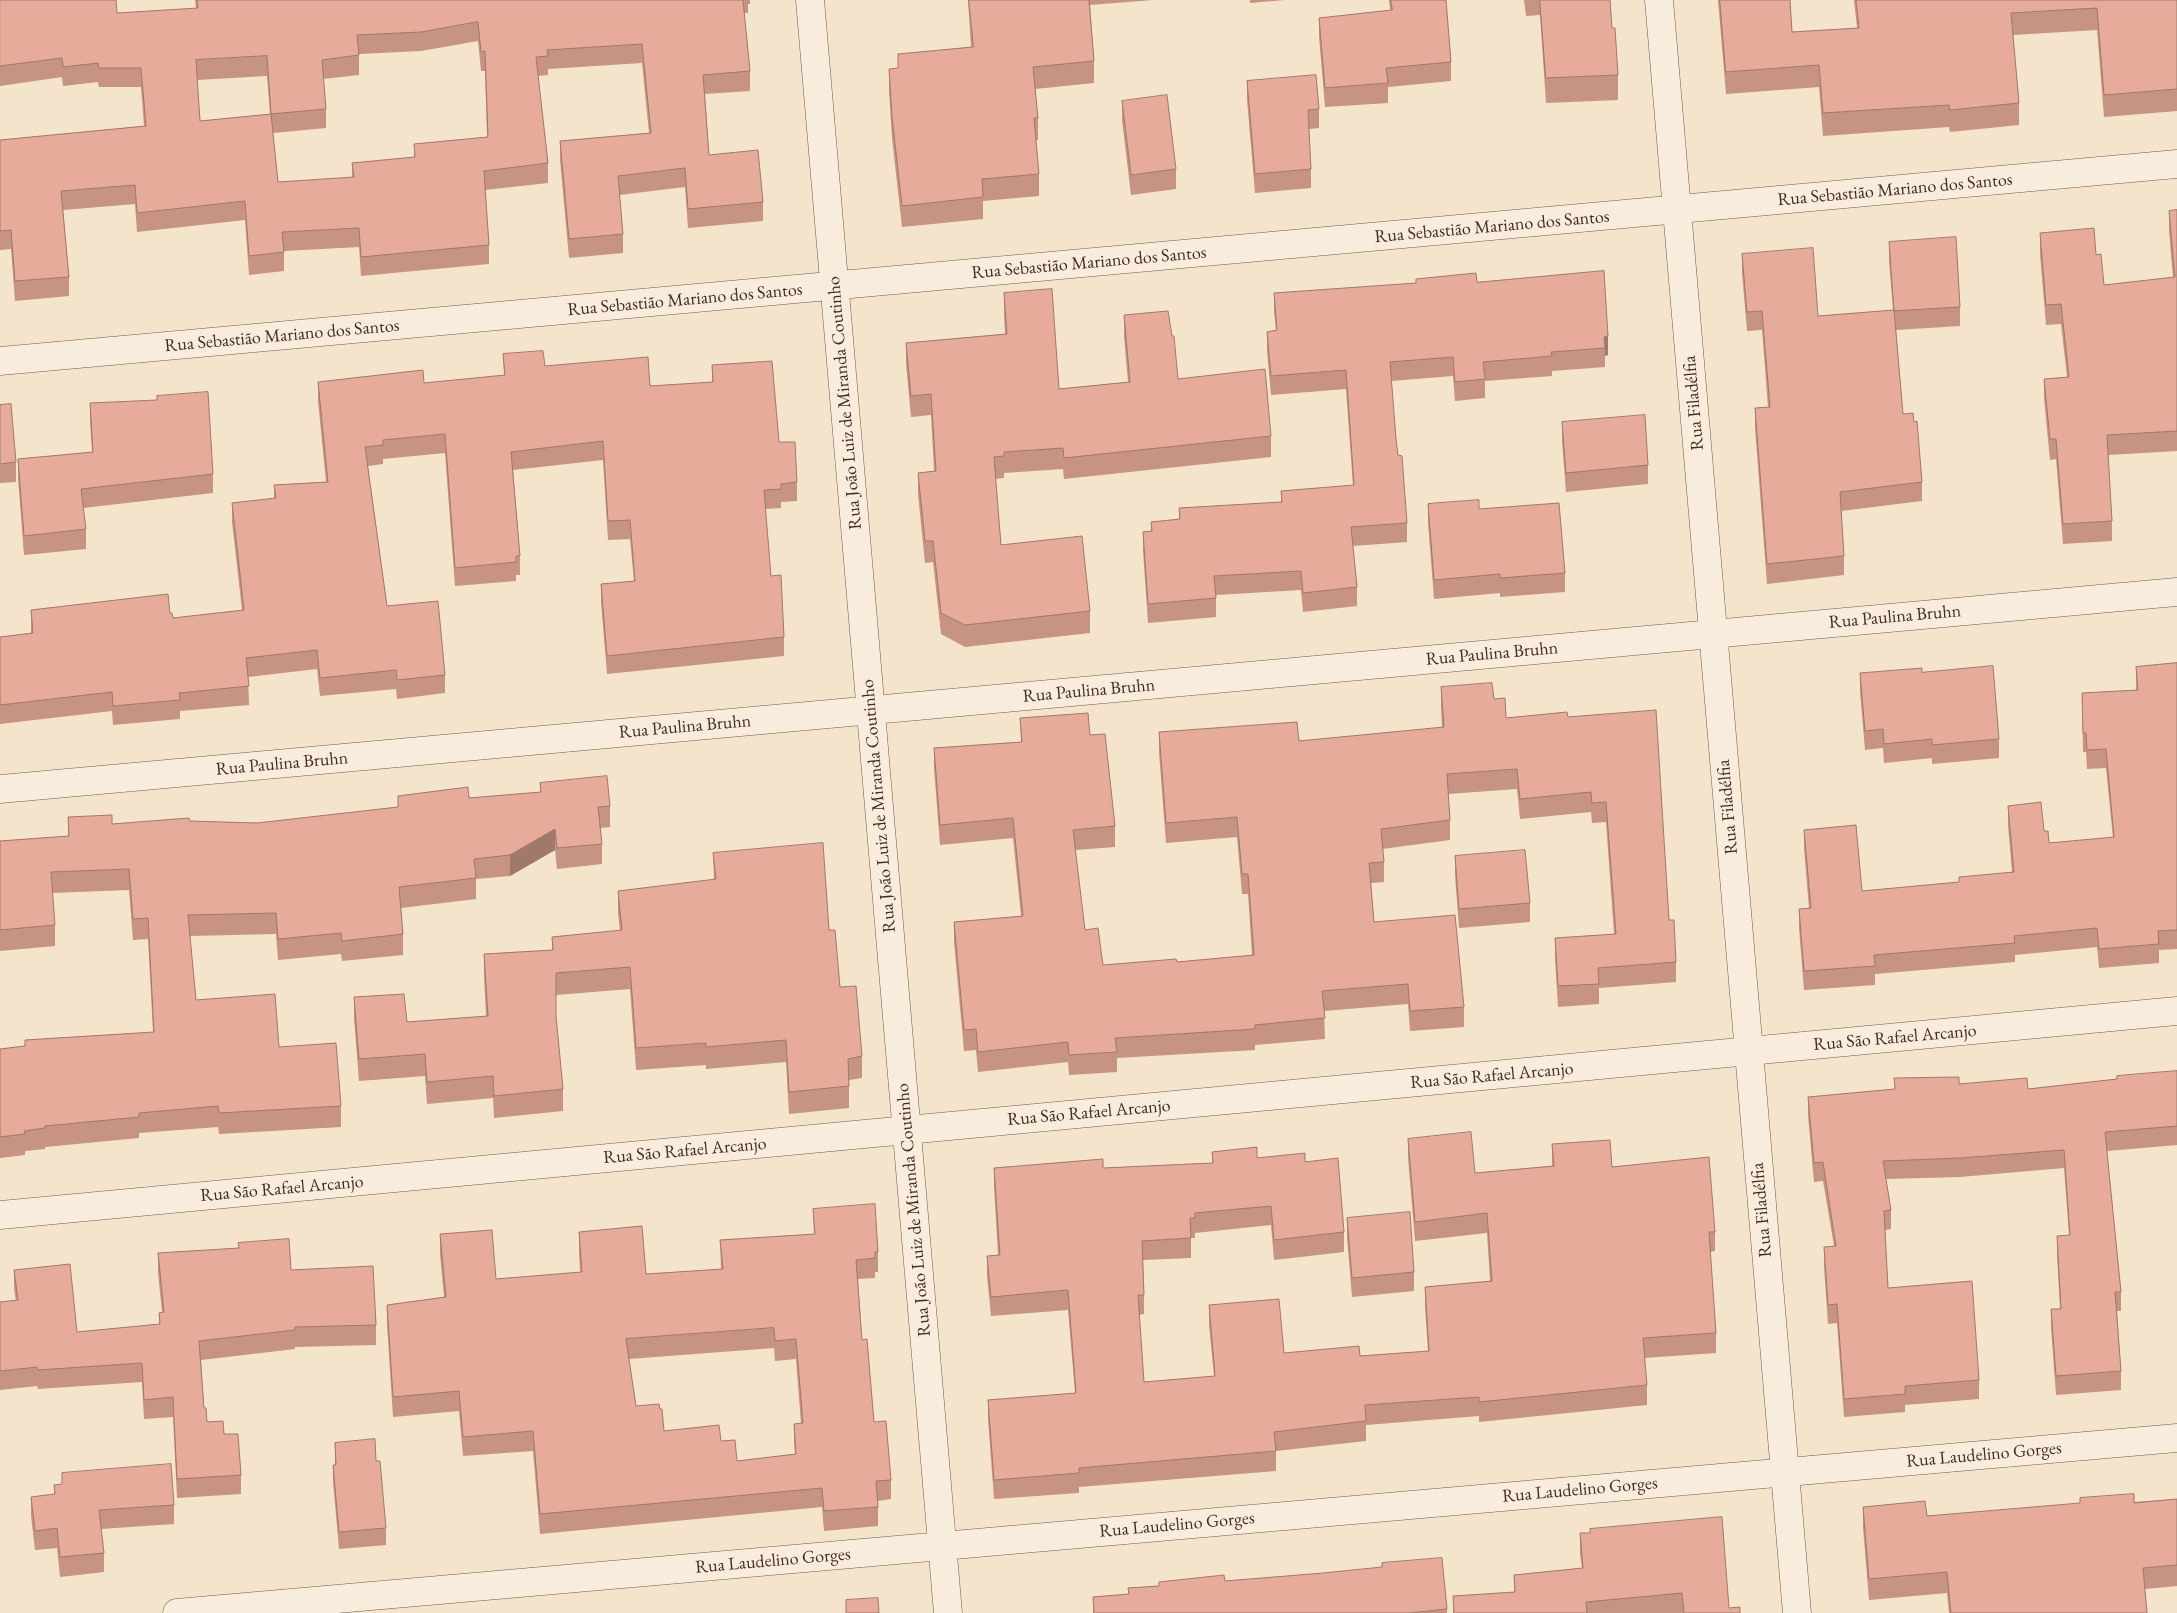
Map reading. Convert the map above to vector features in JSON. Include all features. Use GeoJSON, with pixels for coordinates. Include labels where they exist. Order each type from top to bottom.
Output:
{"type":"FeatureCollection","features":[{"type":"Feature","properties":{"kind":"street","name":"Rua João Luiz de Miranda Coutinho"},"geometry":{"type":"LineString","coordinates":[[810,0],[948,1613]]}},
{"type":"Feature","properties":{"kind":"street","name":"Rua Filadélfia"},"geometry":{"type":"LineString","coordinates":[[1659,0],[1797,1613]]}},
{"type":"Feature","properties":{"kind":"street","name":"Rua Sebastião Mariano dos Santos"},"geometry":{"type":"LineString","coordinates":[[0,361],[2177,164]]}},
{"type":"Feature","properties":{"kind":"street","name":"Rua Paulina Bruhn"},"geometry":{"type":"LineString","coordinates":[[0,790],[2177,592]]}},
{"type":"Feature","properties":{"kind":"street","name":"Rua São Rafael Arcanjo"},"geometry":{"type":"LineString","coordinates":[[0,1215],[2177,1012]]}},
{"type":"Feature","properties":{"kind":"street","name":"Rua Laudelino Gorges"},"geometry":{"type":"LineString","coordinates":[[177,1613],[2177,1438]]}},
{"type":"Feature","properties":{"kind":"building"},"geometry":{"type":"Polygon","coordinates":[[[0,0],[116,0],[117,13],[198,8],[197,0],[743,0],[750,71],[703,75],[709,155],[758,150],[763,202],[688,209],[685,168],[618,176],[623,234],[569,239],[560,141],[651,133],[642,44],[547,50],[548,56],[536,57],[548,163],[484,171],[489,245],[361,257],[359,228],[282,232],[284,252],[249,256],[245,201],[137,213],[135,185],[61,191],[69,277],[15,281],[11,230],[0,231],[0,140],[146,126],[141,68],[99,68],[98,63],[63,67],[62,58],[0,66],[0,0]],[[478,22],[421,32],[357,35],[359,55],[322,60],[326,109],[271,114],[278,182],[354,177],[352,163],[415,157],[414,144],[488,137],[485,51],[481,52],[478,22]],[[267,56],[196,60],[200,121],[271,114],[267,56]]]}},
{"type":"Feature","properties":{"kind":"building"},"geometry":{"type":"Polygon","coordinates":[[[969,0],[1089,0],[1094,61],[1033,67],[1038,118],[1034,118],[1039,174],[982,179],[983,197],[902,206],[892,117],[889,69],[898,68],[898,54],[973,47],[969,0]]]}},
{"type":"Feature","properties":{"kind":"building"},"geometry":{"type":"Polygon","coordinates":[[[1391,0],[1446,0],[1451,62],[1386,68],[1388,83],[1325,88],[1319,18],[1392,10],[1391,0]]]}},
{"type":"Feature","properties":{"kind":"building"},"geometry":{"type":"Polygon","coordinates":[[[1540,0],[1610,0],[1612,28],[1615,28],[1618,75],[1546,78],[1540,0]]]}},
{"type":"Feature","properties":{"kind":"building"},"geometry":{"type":"Polygon","coordinates":[[[1720,0],[1790,0],[1792,32],[1859,28],[1856,0],[2177,0],[2177,89],[2104,95],[2097,8],[2011,13],[2019,103],[1950,110],[1949,105],[1823,113],[1819,65],[1726,72],[1720,0]]]}},
{"type":"Feature","properties":{"kind":"building"},"geometry":{"type":"Polygon","coordinates":[[[1316,75],[1319,109],[1308,110],[1311,169],[1255,174],[1247,81],[1316,75]]]}},
{"type":"Feature","properties":{"kind":"building"},"geometry":{"type":"Polygon","coordinates":[[[1167,95],[1176,169],[1131,175],[1122,101],[1167,95]]]}},
{"type":"Feature","properties":{"kind":"building"},"geometry":{"type":"Polygon","coordinates":[[[2177,210],[2177,431],[2107,435],[2112,521],[2063,524],[2056,439],[2050,439],[2044,379],[2069,377],[2061,304],[2046,305],[2040,233],[2094,228],[2096,255],[2101,254],[2104,285],[2175,277],[2169,211],[2177,210]]]}},
{"type":"Feature","properties":{"kind":"building"},"geometry":{"type":"Polygon","coordinates":[[[1956,237],[1960,307],[1894,311],[1889,242],[1956,237]]]}},
{"type":"Feature","properties":{"kind":"building"},"geometry":{"type":"Polygon","coordinates":[[[1813,248],[1818,316],[1894,310],[1903,414],[1913,413],[1914,422],[1917,421],[1922,482],[1840,492],[1844,556],[1767,564],[1755,408],[1770,407],[1762,311],[1747,312],[1742,254],[1813,248]]]}},
{"type":"Feature","properties":{"kind":"building"},"geometry":{"type":"Polygon","coordinates":[[[1604,271],[1608,336],[1604,337],[1605,348],[1551,352],[1552,356],[1483,362],[1485,379],[1455,382],[1453,357],[1390,362],[1396,439],[1398,455],[1402,456],[1407,523],[1351,527],[1357,587],[1303,593],[1301,571],[1214,576],[1216,598],[1148,604],[1143,532],[1152,531],[1151,522],[1180,519],[1179,508],[1282,502],[1281,491],[1354,485],[1346,370],[1271,376],[1267,332],[1277,330],[1274,293],[1416,283],[1416,279],[1476,273],[1477,282],[1604,271]]]}},
{"type":"Feature","properties":{"kind":"building"},"geometry":{"type":"Polygon","coordinates":[[[1052,289],[1059,389],[1130,382],[1124,315],[1168,311],[1172,336],[1174,336],[1178,379],[1265,369],[1271,436],[1064,458],[1063,448],[1004,452],[1004,456],[994,457],[1001,545],[1082,536],[1090,611],[965,625],[941,613],[933,541],[925,541],[918,473],[936,471],[931,394],[911,396],[906,343],[1007,334],[1004,293],[1052,289]]]}},
{"type":"Feature","properties":{"kind":"building"},"geometry":{"type":"Polygon","coordinates":[[[543,351],[545,366],[648,357],[650,386],[713,382],[712,365],[772,361],[779,442],[795,442],[797,482],[781,484],[781,489],[764,490],[771,576],[781,575],[784,637],[607,656],[601,584],[635,581],[630,520],[608,521],[603,441],[511,452],[520,556],[516,556],[516,562],[455,568],[445,434],[383,440],[383,445],[365,447],[387,606],[438,601],[445,675],[397,680],[396,670],[320,678],[317,650],[246,658],[249,686],[179,693],[180,700],[113,706],[112,692],[0,705],[0,637],[33,633],[31,610],[168,594],[170,613],[172,613],[173,618],[244,610],[232,503],[276,498],[274,485],[328,482],[318,382],[423,370],[424,383],[505,375],[503,354],[543,351]]]}},
{"type":"Feature","properties":{"kind":"building"},"geometry":{"type":"Polygon","coordinates":[[[208,392],[213,474],[81,489],[86,529],[24,536],[18,459],[93,452],[90,403],[157,400],[157,396],[208,392]]]}},
{"type":"Feature","properties":{"kind":"building"},"geometry":{"type":"Polygon","coordinates":[[[11,404],[16,462],[0,464],[0,405],[11,404]]]}},
{"type":"Feature","properties":{"kind":"building"},"geometry":{"type":"Polygon","coordinates":[[[1645,415],[1648,465],[1566,473],[1562,422],[1645,415]]]}},
{"type":"Feature","properties":{"kind":"building"},"geometry":{"type":"Polygon","coordinates":[[[1479,500],[1479,509],[1559,503],[1565,573],[1500,578],[1500,574],[1434,580],[1428,504],[1479,500]]]}},
{"type":"Feature","properties":{"kind":"building"},"geometry":{"type":"Polygon","coordinates":[[[2177,663],[2177,930],[2158,931],[2159,944],[2099,949],[2097,928],[2014,936],[2015,943],[1874,955],[1875,966],[1804,971],[1799,909],[1811,908],[1804,830],[1856,825],[1862,891],[1959,882],[1959,877],[2014,872],[2008,806],[2041,802],[2044,831],[2048,831],[2049,843],[2114,837],[2106,749],[2087,750],[2086,733],[2083,733],[2082,693],[2138,690],[2136,667],[2177,663]]]}},
{"type":"Feature","properties":{"kind":"building"},"geometry":{"type":"Polygon","coordinates":[[[1993,666],[1999,739],[1932,745],[1932,739],[1884,744],[1883,729],[1865,731],[1860,673],[1922,668],[1922,672],[1993,666]]]}},
{"type":"Feature","properties":{"kind":"building"},"geometry":{"type":"Polygon","coordinates":[[[1492,683],[1494,699],[1505,698],[1506,718],[1567,712],[1568,717],[1656,710],[1669,920],[1674,920],[1676,962],[1598,968],[1599,984],[1558,986],[1555,938],[1616,934],[1606,802],[1592,803],[1591,792],[1520,799],[1517,769],[1447,774],[1450,820],[1381,829],[1384,862],[1369,863],[1374,922],[1455,915],[1464,1007],[1410,1011],[1408,984],[1322,991],[1325,1018],[1255,1025],[1255,1029],[1115,1038],[1117,1052],[1069,1055],[1068,1042],[978,1052],[976,1029],[964,1030],[954,922],[1023,916],[1013,818],[940,825],[934,748],[1022,742],[1020,718],[1088,713],[1090,735],[1105,734],[1115,826],[1073,830],[1085,930],[1098,928],[1103,965],[1176,959],[1177,962],[1254,955],[1248,874],[1242,874],[1237,817],[1166,823],[1159,732],[1297,722],[1299,741],[1444,727],[1441,687],[1492,683]]]}},
{"type":"Feature","properties":{"kind":"building"},"geometry":{"type":"Polygon","coordinates":[[[607,776],[610,806],[598,807],[602,844],[557,848],[555,829],[510,855],[474,859],[476,878],[399,887],[403,934],[342,941],[341,933],[278,939],[276,913],[188,915],[196,1000],[275,994],[279,1047],[336,1043],[341,1106],[219,1113],[218,1106],[139,1113],[139,1117],[45,1126],[45,1128],[24,1131],[25,1134],[0,1137],[0,1049],[25,1046],[25,1040],[154,1032],[148,918],[133,919],[129,869],[51,872],[55,925],[0,930],[0,841],[69,836],[68,817],[112,815],[112,824],[189,818],[190,821],[257,823],[398,807],[398,796],[468,787],[469,798],[541,792],[540,783],[607,776]]]}},
{"type":"Feature","properties":{"kind":"building"},"geometry":{"type":"Polygon","coordinates":[[[823,843],[829,930],[835,930],[840,987],[856,986],[862,1056],[848,1059],[849,1086],[789,1092],[786,1040],[706,1047],[706,1043],[636,1048],[630,967],[556,973],[556,1016],[563,1089],[494,1096],[493,1076],[427,1082],[425,1054],[359,1059],[354,997],[404,994],[407,1022],[488,1016],[484,954],[553,950],[552,937],[622,930],[618,891],[716,879],[713,853],[823,843]]]}},
{"type":"Feature","properties":{"kind":"building"},"geometry":{"type":"Polygon","coordinates":[[[1525,850],[1530,903],[1459,909],[1455,856],[1525,850]]]}},
{"type":"Feature","properties":{"kind":"building"},"geometry":{"type":"Polygon","coordinates":[[[2177,1071],[2177,1126],[2105,1132],[2121,1292],[2115,1292],[2121,1371],[2056,1376],[2051,1309],[2061,1309],[2057,1236],[2070,1235],[2064,1150],[1960,1158],[1883,1161],[1891,1210],[1884,1211],[1888,1288],[1972,1281],[1979,1380],[1905,1386],[1905,1394],[1844,1399],[1837,1304],[1828,1305],[1824,1247],[1836,1246],[1823,1162],[1814,1163],[1808,1097],[1895,1089],[1894,1078],[1959,1077],[1959,1084],[2027,1078],[2028,1089],[2117,1079],[2117,1076],[2177,1071]]]}},
{"type":"Feature","properties":{"kind":"building"},"geometry":{"type":"Polygon","coordinates":[[[1471,1132],[1475,1173],[1554,1166],[1552,1144],[1610,1140],[1612,1167],[1709,1157],[1715,1232],[1709,1232],[1716,1333],[1643,1338],[1647,1385],[1479,1402],[1479,1397],[1365,1405],[1366,1421],[1274,1432],[1276,1451],[1079,1468],[1079,1473],[994,1480],[988,1400],[1076,1393],[1068,1290],[991,1297],[987,1256],[1000,1255],[994,1168],[1103,1159],[1103,1168],[1213,1163],[1212,1152],[1257,1147],[1257,1158],[1305,1153],[1305,1162],[1338,1158],[1344,1232],[1274,1240],[1271,1206],[1195,1213],[1195,1218],[1190,1218],[1191,1238],[1142,1241],[1144,1295],[1138,1295],[1144,1382],[1215,1376],[1209,1305],[1279,1299],[1284,1353],[1359,1346],[1360,1356],[1429,1351],[1425,1287],[1492,1281],[1487,1213],[1415,1222],[1408,1139],[1471,1132]]]}},
{"type":"Feature","properties":{"kind":"building"},"geometry":{"type":"Polygon","coordinates":[[[875,1204],[878,1252],[875,1252],[875,1258],[856,1260],[862,1340],[867,1339],[874,1422],[886,1421],[891,1480],[876,1481],[878,1507],[824,1511],[822,1488],[540,1514],[533,1431],[463,1437],[459,1391],[393,1397],[387,1305],[446,1297],[440,1234],[492,1230],[496,1279],[582,1272],[579,1232],[642,1226],[646,1274],[723,1269],[720,1240],[815,1234],[813,1209],[875,1204]],[[774,1328],[626,1339],[636,1406],[659,1404],[660,1409],[662,1409],[664,1431],[719,1425],[721,1441],[735,1440],[737,1461],[796,1454],[794,1424],[803,1423],[796,1339],[775,1341],[774,1328]]]}},
{"type":"Feature","properties":{"kind":"building"},"geometry":{"type":"Polygon","coordinates":[[[1410,1212],[1414,1272],[1352,1278],[1347,1218],[1410,1212]]]}},
{"type":"Feature","properties":{"kind":"building"},"geometry":{"type":"Polygon","coordinates":[[[289,1239],[291,1270],[373,1266],[376,1325],[295,1327],[295,1330],[199,1341],[204,1408],[206,1408],[207,1422],[223,1421],[224,1434],[238,1434],[241,1475],[177,1479],[173,1397],[144,1400],[142,1363],[38,1370],[37,1367],[0,1371],[0,1302],[18,1300],[14,1270],[70,1264],[77,1332],[160,1324],[159,1313],[164,1312],[158,1253],[239,1248],[238,1243],[289,1239]]]}},
{"type":"Feature","properties":{"kind":"building"},"geometry":{"type":"Polygon","coordinates":[[[375,1439],[376,1461],[380,1461],[386,1528],[339,1532],[333,1465],[336,1465],[335,1443],[375,1439]]]}},
{"type":"Feature","properties":{"kind":"building"},"geometry":{"type":"Polygon","coordinates":[[[171,1464],[174,1505],[99,1510],[104,1553],[60,1557],[57,1528],[35,1531],[31,1497],[55,1494],[54,1485],[62,1484],[62,1473],[171,1464]]]}},
{"type":"Feature","properties":{"kind":"building"},"geometry":{"type":"Polygon","coordinates":[[[2134,1494],[2134,1503],[2177,1499],[2177,1565],[2143,1568],[2147,1613],[1951,1613],[1947,1572],[1869,1579],[1863,1507],[1925,1501],[1927,1516],[2080,1503],[2080,1498],[2134,1494]]]}},
{"type":"Feature","properties":{"kind":"building"},"geometry":{"type":"Polygon","coordinates":[[[1722,1517],[1729,1608],[1740,1607],[1740,1613],[1684,1613],[1682,1593],[1586,1602],[1587,1613],[1454,1613],[1453,1596],[1515,1592],[1514,1575],[1583,1568],[1580,1533],[1590,1533],[1590,1529],[1722,1517]]]}},
{"type":"Feature","properties":{"kind":"building"},"geometry":{"type":"Polygon","coordinates":[[[1442,1558],[1447,1609],[1409,1613],[1094,1613],[1093,1597],[1129,1594],[1128,1588],[1159,1586],[1159,1582],[1224,1575],[1225,1581],[1323,1573],[1382,1567],[1382,1563],[1442,1558]]]}},
{"type":"Feature","properties":{"kind":"building"},"geometry":{"type":"Polygon","coordinates":[[[878,1598],[879,1613],[846,1613],[846,1600],[878,1598]]]}}]}
